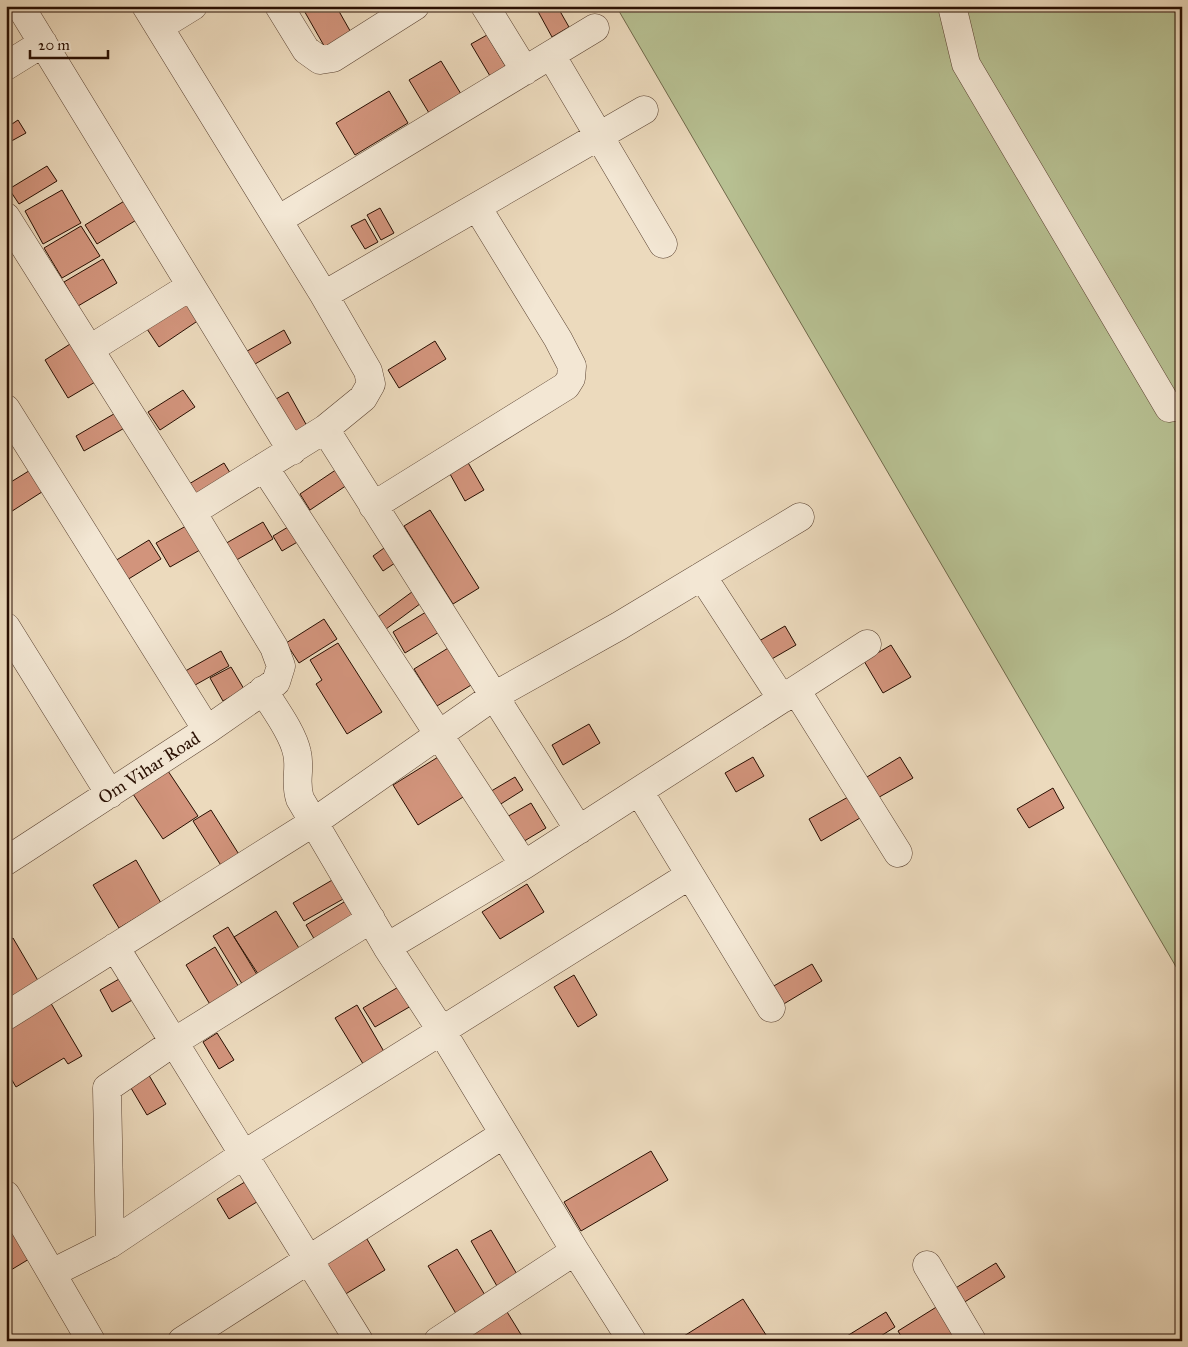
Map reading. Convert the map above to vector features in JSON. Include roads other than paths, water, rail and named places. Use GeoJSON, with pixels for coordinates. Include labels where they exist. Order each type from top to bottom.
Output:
{"type":"FeatureCollection","features":[{"type":"Feature","properties":{"kind":"street"},"geometry":{"type":"LineString","coordinates":[[20,6],[292,451]]}},
{"type":"Feature","properties":{"kind":"street"},"geometry":{"type":"LineString","coordinates":[[6,217],[192,512],[325,430],[364,398],[371,384],[368,371],[324,295],[153,17],[193,6]]}},
{"type":"Feature","properties":{"kind":"street"},"geometry":{"type":"LineString","coordinates":[[279,6],[306,50],[320,60],[333,58],[415,6]]}},
{"type":"Feature","properties":{"kind":"street"},"geometry":{"type":"LineString","coordinates":[[485,6],[525,71]]}},
{"type":"Feature","properties":{"kind":"street"},"geometry":{"type":"LineString","coordinates":[[952,6],[966,64],[1169,408],[1182,406]]}},
{"type":"Feature","properties":{"kind":"street"},"geometry":{"type":"LineString","coordinates":[[278,220],[595,28]]}},
{"type":"Feature","properties":{"kind":"street"},"geometry":{"type":"LineString","coordinates":[[6,66],[43,43]]}},
{"type":"Feature","properties":{"kind":"street"},"geometry":{"type":"LineString","coordinates":[[551,55],[663,244]]}},
{"type":"Feature","properties":{"kind":"street"},"geometry":{"type":"LineString","coordinates":[[324,295],[644,110]]}},
{"type":"Feature","properties":{"kind":"street"},"geometry":{"type":"LineString","coordinates":[[373,506],[566,386],[571,378],[572,366],[558,339],[477,207]]}},
{"type":"Feature","properties":{"kind":"street"},"geometry":{"type":"LineString","coordinates":[[90,349],[191,286]]}},
{"type":"Feature","properties":{"kind":"street"},"geometry":{"type":"LineString","coordinates":[[6,408],[207,730]]}},
{"type":"Feature","properties":{"kind":"street"},"geometry":{"type":"LineString","coordinates":[[325,430],[579,830]]}},
{"type":"Feature","properties":{"kind":"street"},"geometry":{"type":"LineString","coordinates":[[264,467],[524,865]]}},
{"type":"Feature","properties":{"kind":"street","name":"Om Vihar Road"},"geometry":{"type":"LineString","coordinates":[[6,861],[207,730],[276,682],[281,666],[274,647],[192,512]]}},
{"type":"Feature","properties":{"kind":"street"},"geometry":{"type":"LineString","coordinates":[[6,1016],[314,822],[494,696],[619,626],[800,517]]}},
{"type":"Feature","properties":{"kind":"street"},"geometry":{"type":"LineString","coordinates":[[702,576],[789,695],[898,853]]}},
{"type":"Feature","properties":{"kind":"street"},"geometry":{"type":"LineString","coordinates":[[6,627],[110,794]]}},
{"type":"Feature","properties":{"kind":"street"},"geometry":{"type":"LineString","coordinates":[[387,947],[524,865],[867,644]]}},
{"type":"Feature","properties":{"kind":"street"},"geometry":{"type":"LineString","coordinates":[[263,690],[292,739],[297,752],[297,788],[300,799],[387,947],[441,1030],[632,1341]]}},
{"type":"Feature","properties":{"kind":"street"},"geometry":{"type":"LineString","coordinates":[[639,791],[771,1008]]}},
{"type":"Feature","properties":{"kind":"street"},"geometry":{"type":"LineString","coordinates":[[52,1273],[110,1244],[243,1155],[690,874]]}},
{"type":"Feature","properties":{"kind":"street"},"geometry":{"type":"LineString","coordinates":[[110,1244],[107,1088],[174,1042],[371,919]]}},
{"type":"Feature","properties":{"kind":"street"},"geometry":{"type":"LineString","coordinates":[[115,947],[359,1341]]}},
{"type":"Feature","properties":{"kind":"street"},"geometry":{"type":"LineString","coordinates":[[182,1341],[308,1258],[504,1134]]}},
{"type":"Feature","properties":{"kind":"street"},"geometry":{"type":"LineString","coordinates":[[6,1194],[91,1341]]}},
{"type":"Feature","properties":{"kind":"street"},"geometry":{"type":"LineString","coordinates":[[438,1341],[575,1251]]}},
{"type":"Feature","properties":{"kind":"street"},"geometry":{"type":"LineString","coordinates":[[926,1265],[972,1341]]}}]}
